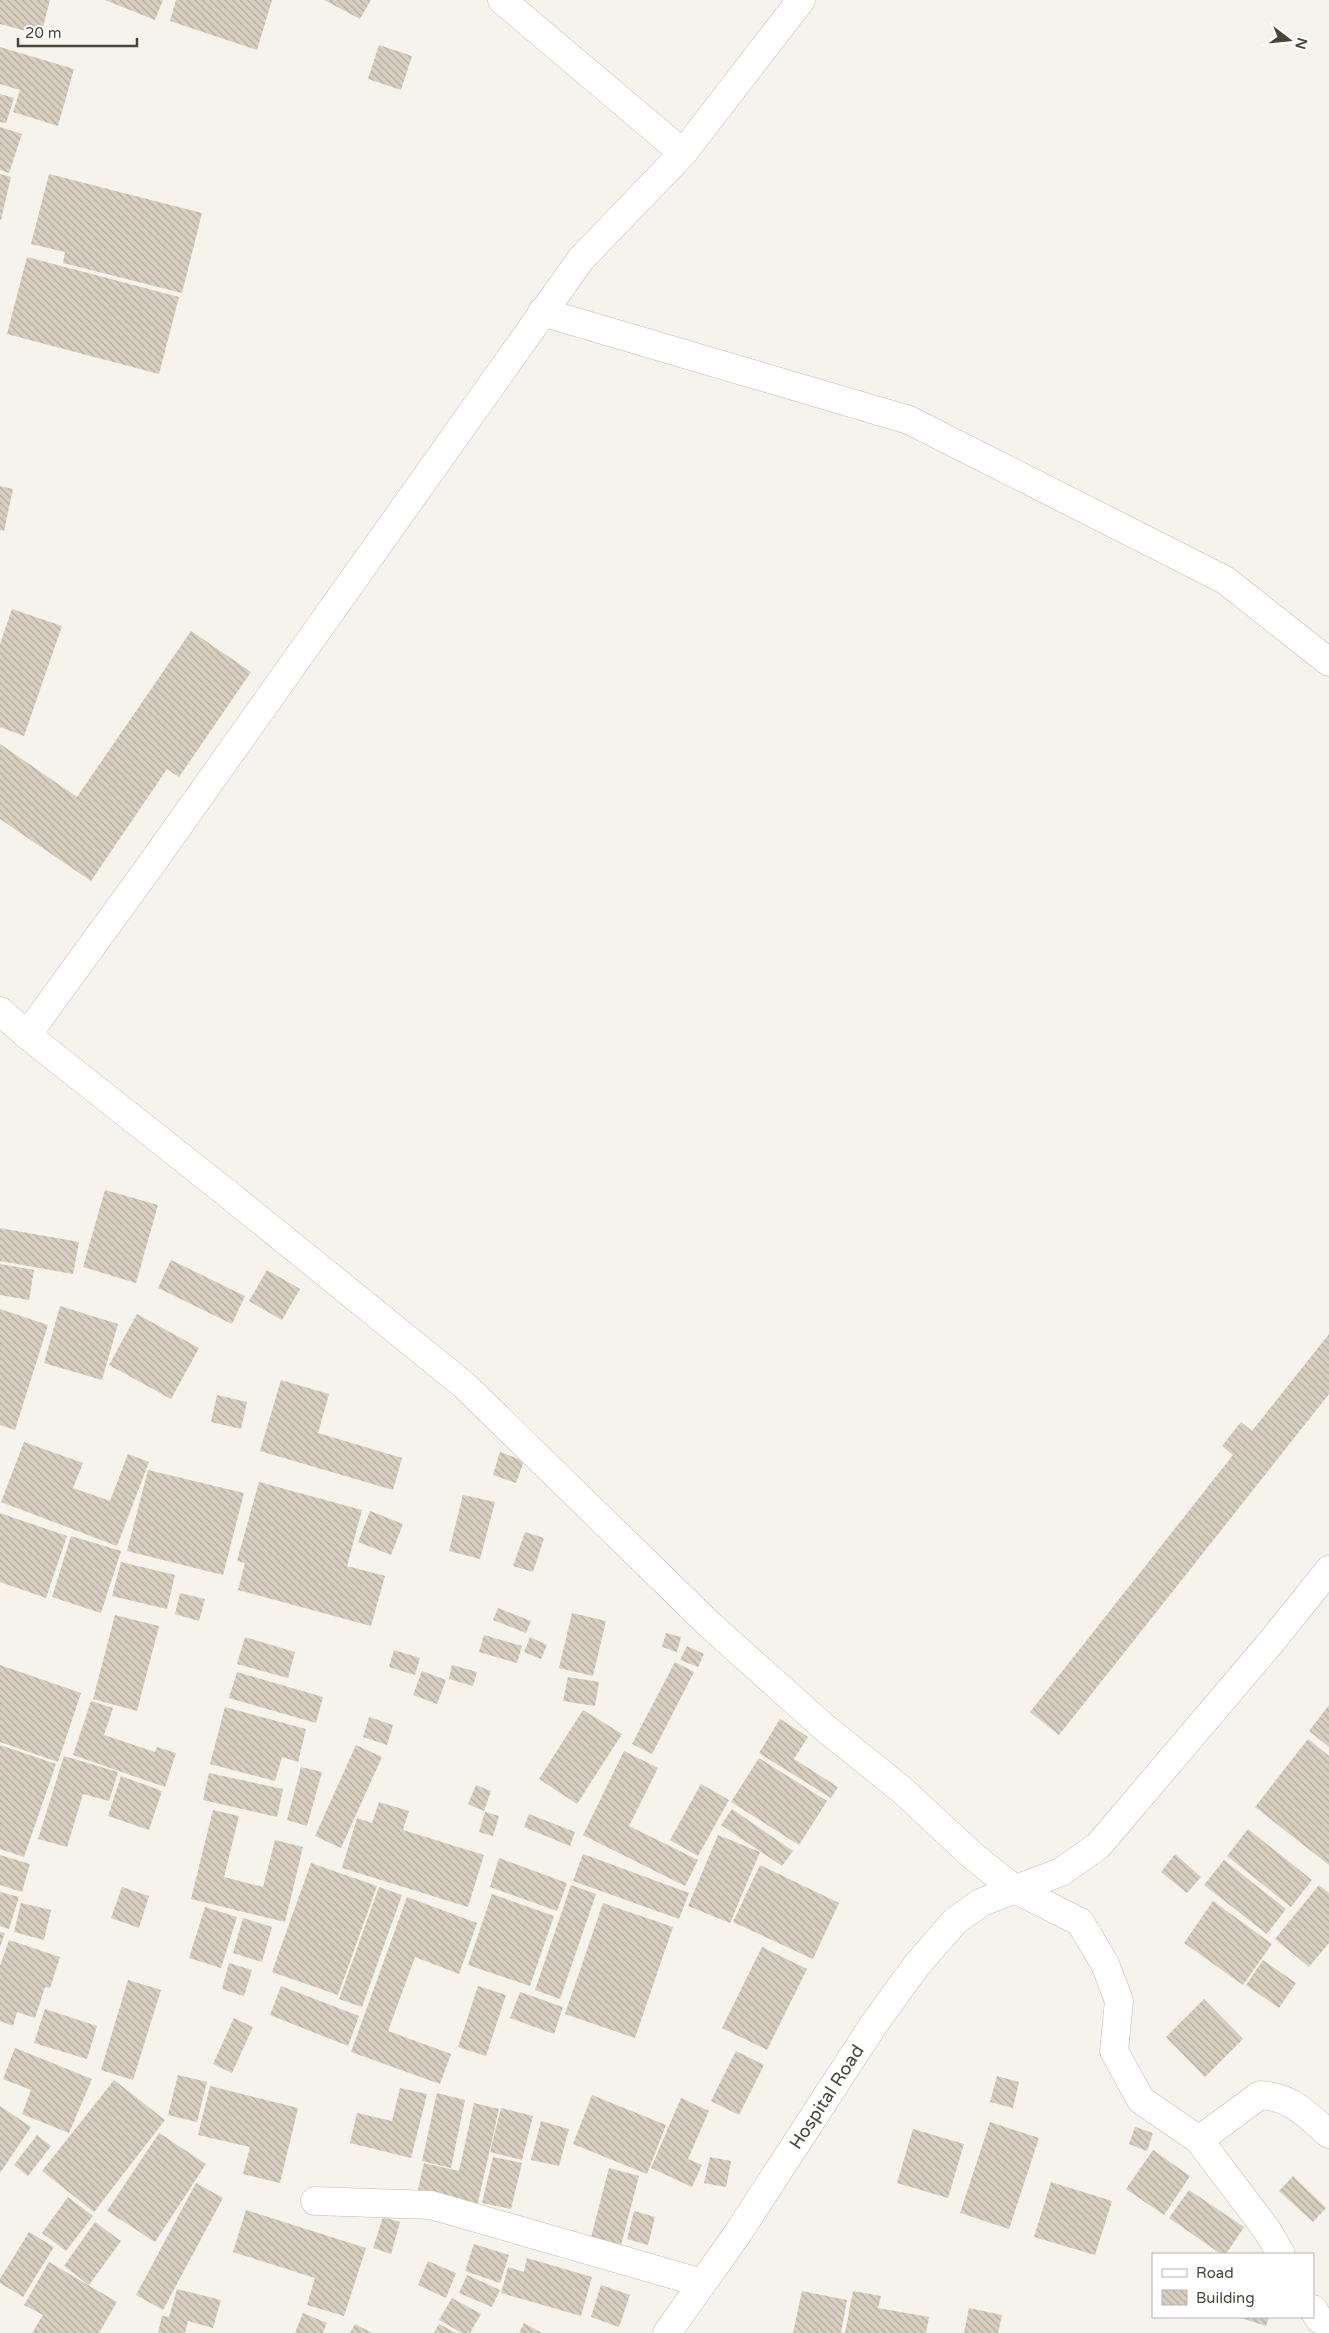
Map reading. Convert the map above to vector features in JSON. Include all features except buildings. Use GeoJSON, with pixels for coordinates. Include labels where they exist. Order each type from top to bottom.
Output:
{"type":"FeatureCollection","features":[{"type":"Feature","properties":{"kind":"street"},"geometry":{"type":"LineString","coordinates":[[502,0],[683,153]]}},
{"type":"Feature","properties":{"kind":"street"},"geometry":{"type":"LineString","coordinates":[[26,1036],[150,866],[581,259],[683,153],[801,0]]}},
{"type":"Feature","properties":{"kind":"street"},"geometry":{"type":"LineString","coordinates":[[542,312],[909,420],[1225,580],[1329,662]]}},
{"type":"Feature","properties":{"kind":"street"},"geometry":{"type":"LineString","coordinates":[[0,1011],[26,1036],[228,1194],[464,1385],[711,1626],[825,1728],[902,1790],[973,1856],[1013,1888],[1080,1922],[1105,1964],[1119,2001],[1114,2051],[1141,2100],[1199,2140],[1267,2230],[1280,2253]]}},
{"type":"Feature","properties":{"kind":"street","name":"Hospital Road"},"geometry":{"type":"LineString","coordinates":[[667,2333],[736,2236],[872,2027],[916,1966],[955,1921],[982,1902],[1013,1888],[1040,1882],[1061,1872],[1098,1846],[1266,1648],[1329,1570]]}},
{"type":"Feature","properties":{"kind":"street"},"geometry":{"type":"LineString","coordinates":[[1199,2140],[1260,2095],[1276,2096],[1290,2101],[1329,2134]]}},
{"type":"Feature","properties":{"kind":"street"},"geometry":{"type":"LineString","coordinates":[[315,2201],[431,2205],[702,2283]]}}]}
